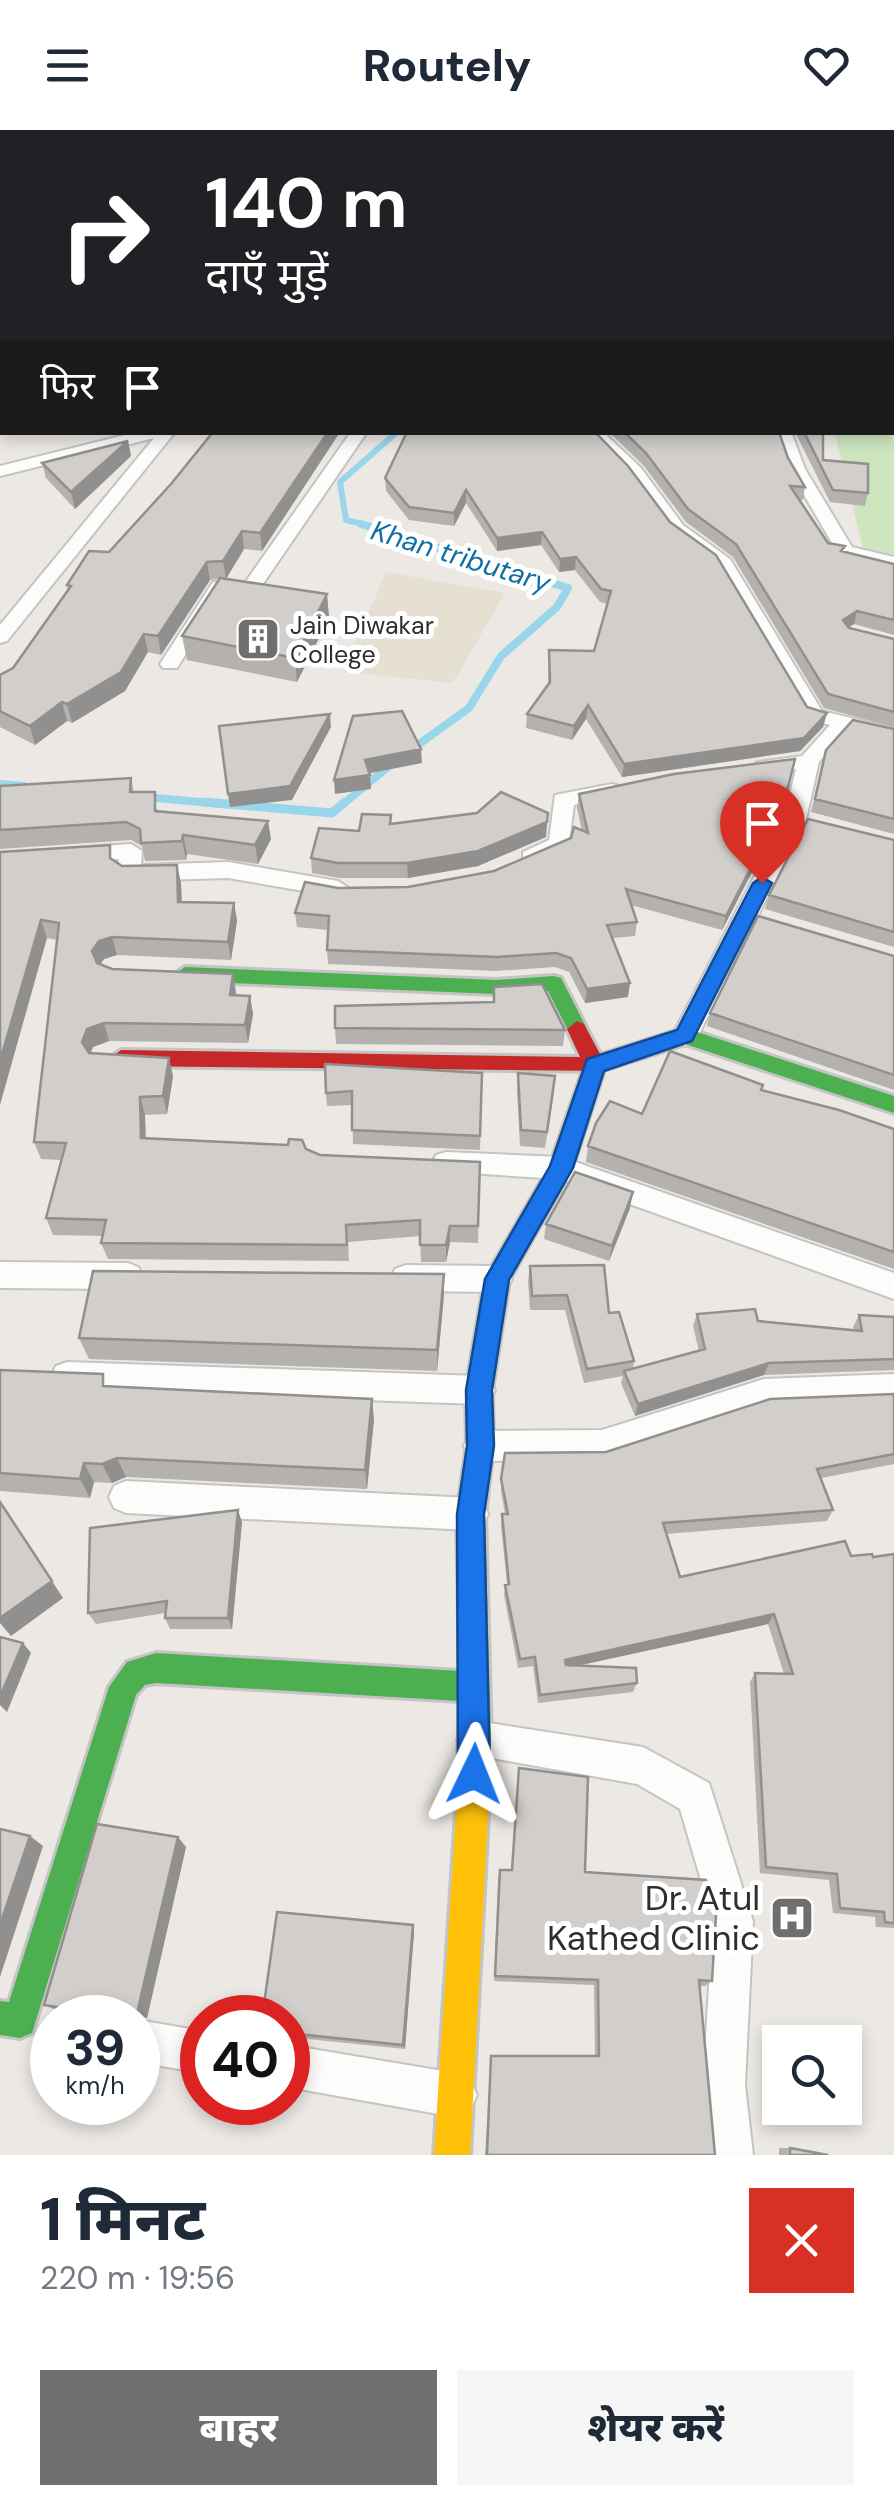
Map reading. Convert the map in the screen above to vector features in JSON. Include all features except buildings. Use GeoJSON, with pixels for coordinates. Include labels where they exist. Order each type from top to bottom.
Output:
{"type":"FeatureCollection","features":[{"type":"Feature","properties":{"kind":"street"},"geometry":{"type":"LineString","coordinates":[[0,472],[146,435]]}},
{"type":"Feature","properties":{"kind":"street"},"geometry":{"type":"LineString","coordinates":[[0,637],[164,435]]}},
{"type":"Feature","properties":{"kind":"street"},"geometry":{"type":"LineString","coordinates":[[170,664],[220,586],[249,590],[356,435]]}},
{"type":"Feature","properties":{"kind":"street"},"geometry":{"type":"LineString","coordinates":[[596,435],[635,472],[677,529],[724,564],[814,715],[894,734]]}},
{"type":"Feature","properties":{"kind":"street"},"geometry":{"type":"LineString","coordinates":[[784,435],[797,468],[845,551],[894,562]]}},
{"type":"Feature","properties":{"kind":"street"},"geometry":{"type":"LineString","coordinates":[[684,1036],[755,918],[803,821],[809,761],[844,720]]}},
{"type":"Feature","properties":{"kind":"street"},"geometry":{"type":"LineString","coordinates":[[728,772],[809,761]]}},
{"type":"Feature","properties":{"kind":"street"},"geometry":{"type":"LineString","coordinates":[[514,864],[560,844],[563,800],[637,786]]}},
{"type":"Feature","properties":{"kind":"street"},"geometry":{"type":"LineString","coordinates":[[0,860],[131,851],[129,873],[228,870],[356,890]]}},
{"type":"Feature","properties":{"kind":"street"},"geometry":{"type":"LineString","coordinates":[[157,973],[496,986],[554,983],[595,1065],[561,1168],[497,1279],[479,1390],[480,1446],[470,1514],[476,1740],[452,2155]]}},
{"type":"Feature","properties":{"kind":"street"},"geometry":{"type":"LineString","coordinates":[[109,1058],[595,1065],[684,1036],[894,1105]]}},
{"type":"Feature","properties":{"kind":"street"},"geometry":{"type":"LineString","coordinates":[[422,1162],[561,1168],[894,1286]]}},
{"type":"Feature","properties":{"kind":"street"},"geometry":{"type":"LineString","coordinates":[[0,1276],[159,1276]]}},
{"type":"Feature","properties":{"kind":"street"},"geometry":{"type":"LineString","coordinates":[[378,1278],[497,1279]]}},
{"type":"Feature","properties":{"kind":"street"},"geometry":{"type":"LineString","coordinates":[[67,1376],[479,1390]]}},
{"type":"Feature","properties":{"kind":"street"},"geometry":{"type":"LineString","coordinates":[[480,1446],[602,1445],[764,1393],[894,1388]]}},
{"type":"Feature","properties":{"kind":"street"},"geometry":{"type":"LineString","coordinates":[[126,1497],[470,1514]]}},
{"type":"Feature","properties":{"kind":"street"},"geometry":{"type":"LineString","coordinates":[[24,2022],[124,1687],[137,1672],[156,1668],[474,1687]]}},
{"type":"Feature","properties":{"kind":"street"},"geometry":{"type":"LineString","coordinates":[[476,1740],[643,1766],[695,1796],[733,1922],[724,2085],[731,2155]]}},
{"type":"Feature","properties":{"kind":"street"},"geometry":{"type":"LineString","coordinates":[[310,2070],[455,2095]]}},
{"type":"Feature","properties":{"kind":"shaded area"},"geometry":{"type":"Polygon","coordinates":[[[386,572],[505,593],[453,683],[344,672],[386,572]]]}},
{"type":"Feature","properties":{"kind":"green space"},"geometry":{"type":"Polygon","coordinates":[[[835,435],[894,435],[894,556],[863,549],[835,435]]]}},
{"type":"Feature","properties":{"kind":"waterway","name":"Khan tributary"},"geometry":{"type":"LineString","coordinates":[[370,526],[346,520],[340,482],[394,435]]}},
{"type":"Feature","properties":{"kind":"waterway","name":"Khan tributary"},"geometry":{"type":"LineString","coordinates":[[361,524],[568,588],[557,607],[501,656],[469,708],[408,752]]}},
{"type":"Feature","properties":{"kind":"waterway","name":"Khan tributary"},"geometry":{"type":"LineString","coordinates":[[342,805],[394,762]]}},
{"type":"Feature","properties":{"kind":"waterway","name":"Khan tributary"},"geometry":{"type":"LineString","coordinates":[[0,784],[24,786]]}},
{"type":"Feature","properties":{"kind":"waterway","name":"Khan tributary"},"geometry":{"type":"LineString","coordinates":[[145,797],[233,805]]}},
{"type":"Feature","properties":{"kind":"waterway","name":"Khan tributary"},"geometry":{"type":"LineString","coordinates":[[204,802],[332,813],[345,802]]}},
{"type":"Feature","properties":{"kind":"traffic: fast"},"geometry":{"type":"LineString","coordinates":[[185,974],[496,987],[554,983],[577,1029]]}},
{"type":"Feature","properties":{"kind":"traffic: fast"},"geometry":{"type":"LineString","coordinates":[[473,1797],[476,1740],[471,1514],[480,1446],[479,1390],[497,1279],[561,1168],[595,1065],[685,1036],[894,1105]]}},
{"type":"Feature","properties":{"kind":"traffic: fast"},"geometry":{"type":"LineString","coordinates":[[0,2018],[20,2021],[124,1687],[137,1672],[156,1668],[474,1687]]}},
{"type":"Feature","properties":{"kind":"traffic: slow"},"geometry":{"type":"LineString","coordinates":[[452,2155],[473,1797]]}},
{"type":"Feature","properties":{"kind":"traffic: jam"},"geometry":{"type":"LineString","coordinates":[[121,1058],[595,1065],[577,1029]]}},
{"type":"Feature","properties":{"kind":"place","name":"Jain Diwakar College"},"geometry":{"type":"Point","coordinates":[258,639]}},
{"type":"Feature","properties":{"kind":"place","name":"Dr. Atul Kathed Clinic"},"geometry":{"type":"Point","coordinates":[792,1918]}},
{"type":"Feature","properties":{"kind":"route"},"geometry":{"type":"LineString","coordinates":[[474,1774],[470,1514],[480,1446],[479,1390],[497,1279],[561,1168],[595,1065],[684,1036],[762,883]]}}]}
